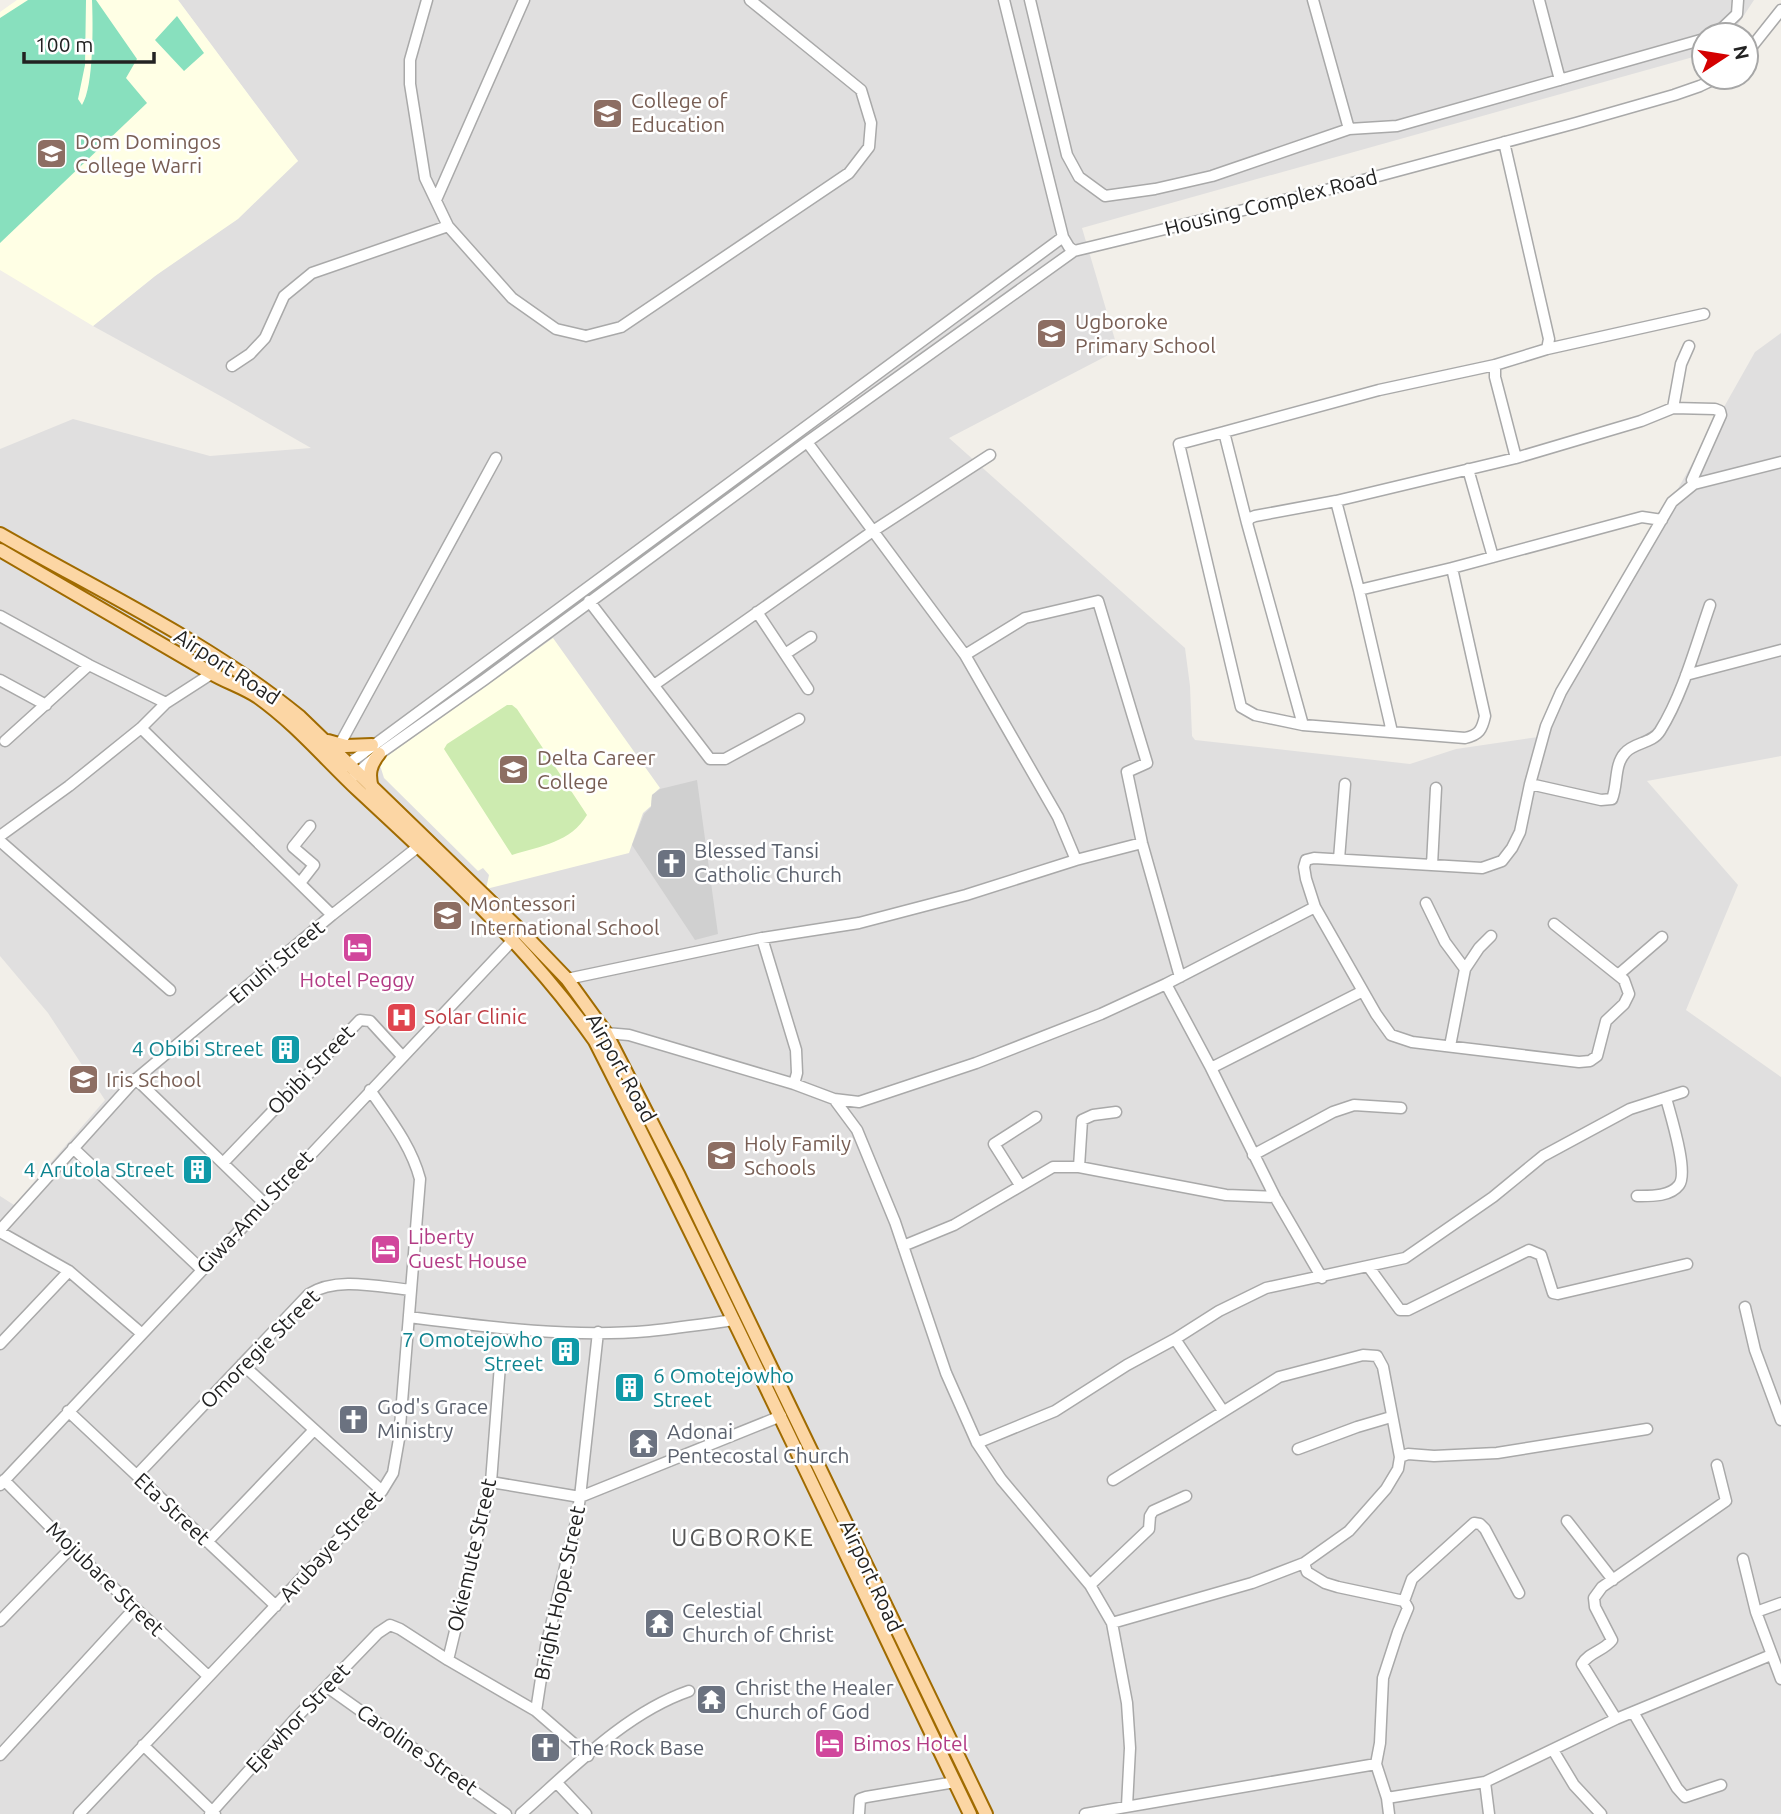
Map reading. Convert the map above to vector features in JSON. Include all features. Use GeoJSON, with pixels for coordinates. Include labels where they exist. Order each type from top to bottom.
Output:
{"type":"FeatureCollection","features":[{"type":"Feature","properties":{"kind":"main road","name":"Airport Road"},"geometry":{"type":"LineString","coordinates":[[0,534],[206,651],[277,698],[325,740],[348,772],[552,984],[595,1041],[781,1416],[970,1814]]}},
{"type":"Feature","properties":{"kind":"main road","name":"Airport Road"},"geometry":{"type":"LineString","coordinates":[[0,550],[211,674],[255,695],[348,772],[372,788],[472,882],[567,979],[606,1033],[668,1154],[986,1814]]}},
{"type":"Feature","properties":{"kind":"main road"},"geometry":{"type":"LineString","coordinates":[[325,740],[376,749],[369,775],[372,788]]}},
{"type":"Feature","properties":{"kind":"main road"},"geometry":{"type":"LineString","coordinates":[[654,1161],[668,1154]]}},
{"type":"Feature","properties":{"kind":"street"},"geometry":{"type":"LineString","coordinates":[[427,0],[410,60],[410,84],[425,178],[448,226],[512,298],[556,329],[586,336],[621,327],[849,173],[869,147],[871,123],[861,90],[750,0]]}},
{"type":"Feature","properties":{"kind":"street"},"geometry":{"type":"LineString","coordinates":[[436,200],[524,0]]}},
{"type":"Feature","properties":{"kind":"street"},"geometry":{"type":"LineString","coordinates":[[376,749],[484,680],[807,442],[1074,251],[1063,237],[1004,0]]}},
{"type":"Feature","properties":{"kind":"street"},"geometry":{"type":"LineString","coordinates":[[1030,0],[1067,155],[1079,177],[1105,196],[1155,189],[1212,176],[1349,129],[1397,126],[1690,43]]}},
{"type":"Feature","properties":{"kind":"street"},"geometry":{"type":"LineString","coordinates":[[1313,0],[1349,129]]}},
{"type":"Feature","properties":{"kind":"street"},"geometry":{"type":"LineString","coordinates":[[1539,0],[1560,80]]}},
{"type":"Feature","properties":{"kind":"street"},"geometry":{"type":"LineString","coordinates":[[1730,21],[1737,14],[1738,0]]}},
{"type":"Feature","properties":{"kind":"street"},"geometry":{"type":"LineString","coordinates":[[1760,36],[1781,10]]}},
{"type":"Feature","properties":{"kind":"street","name":"Housing Complex Road"},"geometry":{"type":"LineString","coordinates":[[1074,251],[1313,193],[1690,89]]}},
{"type":"Feature","properties":{"kind":"street"},"geometry":{"type":"LineString","coordinates":[[1504,142],[1549,339],[1547,349]]}},
{"type":"Feature","properties":{"kind":"street"},"geometry":{"type":"LineString","coordinates":[[232,366],[250,355],[265,338],[284,296],[312,273],[448,226]]}},
{"type":"Feature","properties":{"kind":"street"},"geometry":{"type":"LineString","coordinates":[[348,772],[1063,237]]}},
{"type":"Feature","properties":{"kind":"street"},"geometry":{"type":"LineString","coordinates":[[1452,568],[1485,716],[1482,729],[1476,735],[1465,738],[1303,725],[1255,715],[1241,707],[1179,444],[1378,390],[1495,365],[1547,349],[1704,314]]}},
{"type":"Feature","properties":{"kind":"street"},"geometry":{"type":"LineString","coordinates":[[1673,408],[1681,364],[1689,346]]}},
{"type":"Feature","properties":{"kind":"street"},"geometry":{"type":"LineString","coordinates":[[1495,365],[1495,377],[1516,458]]}},
{"type":"Feature","properties":{"kind":"street"},"geometry":{"type":"LineString","coordinates":[[1247,523],[1255,516],[1336,501],[1516,458],[1641,421],[1673,408],[1720,411],[1721,415],[1692,480],[1694,484]]}},
{"type":"Feature","properties":{"kind":"street"},"geometry":{"type":"LineString","coordinates":[[1224,432],[1303,725]]}},
{"type":"Feature","properties":{"kind":"street"},"geometry":{"type":"LineString","coordinates":[[807,442],[965,655],[1046,796],[1076,860]]}},
{"type":"Feature","properties":{"kind":"street"},"geometry":{"type":"LineString","coordinates":[[654,685],[873,531],[990,455]]}},
{"type":"Feature","properties":{"kind":"street"},"geometry":{"type":"LineString","coordinates":[[340,744],[496,458]]}},
{"type":"Feature","properties":{"kind":"street"},"geometry":{"type":"LineString","coordinates":[[1554,924],[1624,980],[1629,994],[1624,1004],[1606,1021],[1597,1056],[1590,1061],[1579,1062],[1412,1042],[1391,1035],[1376,1014],[1315,906],[1304,867],[1306,860],[1314,858],[1482,868],[1502,861],[1520,832],[1546,726],[1562,692],[1672,502],[1694,484],[1781,462]]}},
{"type":"Feature","properties":{"kind":"street"},"geometry":{"type":"LineString","coordinates":[[1468,469],[1493,557]]}},
{"type":"Feature","properties":{"kind":"street"},"geometry":{"type":"LineString","coordinates":[[1336,501],[1392,732]]}},
{"type":"Feature","properties":{"kind":"street"},"geometry":{"type":"LineString","coordinates":[[1359,590],[1642,517],[1662,520]]}},
{"type":"Feature","properties":{"kind":"street"},"geometry":{"type":"LineString","coordinates":[[589,601],[710,759],[725,759],[800,719]]}},
{"type":"Feature","properties":{"kind":"street"},"geometry":{"type":"LineString","coordinates":[[965,655],[1025,618],[1098,601],[1147,763],[1126,772],[1142,843],[1180,976]]}},
{"type":"Feature","properties":{"kind":"street"},"geometry":{"type":"LineString","coordinates":[[1530,784],[1601,800],[1612,799],[1619,760],[1627,750],[1656,737],[1686,674],[1710,605]]}},
{"type":"Feature","properties":{"kind":"street"},"geometry":{"type":"LineString","coordinates":[[757,612],[808,689]]}},
{"type":"Feature","properties":{"kind":"street"},"geometry":{"type":"LineString","coordinates":[[0,616],[166,703]]}},
{"type":"Feature","properties":{"kind":"street"},"geometry":{"type":"LineString","coordinates":[[785,654],[811,637]]}},
{"type":"Feature","properties":{"kind":"street"},"geometry":{"type":"LineString","coordinates":[[1686,674],[1781,650]]}},
{"type":"Feature","properties":{"kind":"street"},"geometry":{"type":"LineString","coordinates":[[5,741],[89,665]]}},
{"type":"Feature","properties":{"kind":"street"},"geometry":{"type":"LineString","coordinates":[[0,836],[69,786],[141,728],[166,703],[211,674]]}},
{"type":"Feature","properties":{"kind":"street"},"geometry":{"type":"LineString","coordinates":[[0,680],[47,705]]}},
{"type":"Feature","properties":{"kind":"street"},"geometry":{"type":"LineString","coordinates":[[141,728],[332,915]]}},
{"type":"Feature","properties":{"kind":"street"},"geometry":{"type":"LineString","coordinates":[[1339,859],[1345,784]]}},
{"type":"Feature","properties":{"kind":"street"},"geometry":{"type":"LineString","coordinates":[[1432,865],[1436,788]]}},
{"type":"Feature","properties":{"kind":"street"},"geometry":{"type":"LineString","coordinates":[[300,883],[314,865],[293,847],[310,825]]}},
{"type":"Feature","properties":{"kind":"street"},"geometry":{"type":"LineString","coordinates":[[0,841],[170,990]]}},
{"type":"Feature","properties":{"kind":"street"},"geometry":{"type":"LineString","coordinates":[[567,979],[762,938],[859,923],[966,895],[1076,860],[1142,843]]}},
{"type":"Feature","properties":{"kind":"street","name":"Enuhi Street"},"geometry":{"type":"LineString","coordinates":[[0,1231],[136,1079],[419,846]]}},
{"type":"Feature","properties":{"kind":"street"},"geometry":{"type":"LineString","coordinates":[[1426,903],[1445,942],[1465,969]]}},
{"type":"Feature","properties":{"kind":"street"},"geometry":{"type":"LineString","coordinates":[[606,1033],[629,1035],[794,1084],[834,1099],[859,1102],[976,1063],[1101,1014],[1166,984],[1315,906]]}},
{"type":"Feature","properties":{"kind":"street"},"geometry":{"type":"LineString","coordinates":[[1450,1046],[1465,969],[1491,936]]}},
{"type":"Feature","properties":{"kind":"street"},"geometry":{"type":"LineString","coordinates":[[1618,975],[1662,937]]}},
{"type":"Feature","properties":{"kind":"street"},"geometry":{"type":"LineString","coordinates":[[762,938],[796,1049],[797,1073],[794,1084]]}},
{"type":"Feature","properties":{"kind":"street","name":"Giwa-Amu Street"},"geometry":{"type":"LineString","coordinates":[[2,1483],[512,941]]}},
{"type":"Feature","properties":{"kind":"street"},"geometry":{"type":"LineString","coordinates":[[1166,984],[1275,1197],[1322,1278]]}},
{"type":"Feature","properties":{"kind":"street"},"geometry":{"type":"LineString","coordinates":[[1211,1068],[1363,991]]}},
{"type":"Feature","properties":{"kind":"street","name":"Obibi Street"},"geometry":{"type":"LineString","coordinates":[[223,1163],[360,1020],[370,1021],[402,1056]]}},
{"type":"Feature","properties":{"kind":"street"},"geometry":{"type":"LineString","coordinates":[[136,1079],[264,1203]]}},
{"type":"Feature","properties":{"kind":"street","name":"Arubaye Street"},"geometry":{"type":"LineString","coordinates":[[79,1814],[382,1491],[393,1473],[399,1439],[420,1179],[416,1163],[407,1146],[370,1090]]}},
{"type":"Feature","properties":{"kind":"street"},"geometry":{"type":"LineString","coordinates":[[978,1443],[1055,1411],[1126,1365],[1219,1311],[1265,1288],[1322,1278],[1405,1258],[1493,1197],[1543,1156],[1630,1109],[1683,1092]]}},
{"type":"Feature","properties":{"kind":"street"},"geometry":{"type":"LineString","coordinates":[[1637,1196],[1671,1192],[1679,1186],[1682,1177],[1666,1098]]}},
{"type":"Feature","properties":{"kind":"street"},"geometry":{"type":"LineString","coordinates":[[834,1099],[857,1130],[903,1246],[946,1373],[978,1443],[1001,1479],[1090,1585],[1112,1623],[1127,1703],[1130,1748],[1127,1806]]}},
{"type":"Feature","properties":{"kind":"street"},"geometry":{"type":"LineString","coordinates":[[1253,1155],[1333,1112],[1354,1105],[1401,1108]]}},
{"type":"Feature","properties":{"kind":"street"},"geometry":{"type":"LineString","coordinates":[[1079,1167],[1082,1120],[1093,1115],[1116,1112]]}},
{"type":"Feature","properties":{"kind":"street"},"geometry":{"type":"LineString","coordinates":[[1020,1185],[994,1144],[1036,1116]]}},
{"type":"Feature","properties":{"kind":"street"},"geometry":{"type":"LineString","coordinates":[[73,1148],[201,1269]]}},
{"type":"Feature","properties":{"kind":"street"},"geometry":{"type":"LineString","coordinates":[[903,1246],[954,1225],[1053,1167],[1079,1167],[1226,1195],[1275,1197]]}},
{"type":"Feature","properties":{"kind":"street"},"geometry":{"type":"LineString","coordinates":[[0,1231],[69,1271],[141,1333]]}},
{"type":"Feature","properties":{"kind":"street"},"geometry":{"type":"LineString","coordinates":[[1368,1266],[1400,1310],[1408,1310],[1529,1250],[1541,1255],[1553,1293],[1558,1294],[1687,1264]]}},
{"type":"Feature","properties":{"kind":"street"},"geometry":{"type":"LineString","coordinates":[[0,1344],[69,1271]]}},
{"type":"Feature","properties":{"kind":"street","name":"Omoregie Street"},"geometry":{"type":"LineString","coordinates":[[137,1475],[309,1294],[321,1286],[337,1284],[411,1290]]}},
{"type":"Feature","properties":{"kind":"street"},"geometry":{"type":"LineString","coordinates":[[1745,1307],[1755,1350],[1781,1420]]}},
{"type":"Feature","properties":{"kind":"street"},"geometry":{"type":"LineString","coordinates":[[409,1317],[500,1329],[598,1332],[648,1331],[734,1320]]}},
{"type":"Feature","properties":{"kind":"street"},"geometry":{"type":"LineString","coordinates":[[491,1482],[580,1497],[598,1332]]}},
{"type":"Feature","properties":{"kind":"street"},"geometry":{"type":"LineString","coordinates":[[1174,1339],[1223,1411]]}},
{"type":"Feature","properties":{"kind":"street"},"geometry":{"type":"LineString","coordinates":[[1112,1623],[1252,1583],[1304,1563],[1349,1531],[1386,1489],[1398,1469],[1400,1457],[1383,1367],[1377,1356],[1363,1355],[1279,1377],[1114,1480]]}},
{"type":"Feature","properties":{"kind":"street"},"geometry":{"type":"LineString","coordinates":[[242,1364],[382,1491]]}},
{"type":"Feature","properties":{"kind":"street","name":"Okiemute Street"},"geometry":{"type":"LineString","coordinates":[[447,1660],[491,1482],[500,1366]]}},
{"type":"Feature","properties":{"kind":"street","name":"Eta Street"},"geometry":{"type":"LineString","coordinates":[[68,1411],[276,1606]]}},
{"type":"Feature","properties":{"kind":"street","name":"Bright Hope Street"},"geometry":{"type":"LineString","coordinates":[[536,1711],[546,1646],[580,1497],[781,1416]]}},
{"type":"Feature","properties":{"kind":"street"},"geometry":{"type":"LineString","coordinates":[[1298,1449],[1391,1417]]}},
{"type":"Feature","properties":{"kind":"street"},"geometry":{"type":"LineString","coordinates":[[1400,1457],[1408,1454],[1434,1456],[1497,1453],[1647,1429]]}},
{"type":"Feature","properties":{"kind":"street"},"geometry":{"type":"LineString","coordinates":[[207,1542],[313,1431]]}},
{"type":"Feature","properties":{"kind":"street"},"geometry":{"type":"LineString","coordinates":[[1616,1720],[1582,1664],[1586,1657],[1612,1640],[1595,1607],[1594,1598],[1602,1587],[1726,1501],[1717,1465]]}},
{"type":"Feature","properties":{"kind":"street","name":"Mojubare Street"},"geometry":{"type":"LineString","coordinates":[[2,1483],[208,1676]]}},
{"type":"Feature","properties":{"kind":"street"},"geometry":{"type":"LineString","coordinates":[[1090,1585],[1149,1529],[1153,1511],[1186,1496]]}},
{"type":"Feature","properties":{"kind":"street"},"geometry":{"type":"LineString","coordinates":[[1567,1521],[1613,1580]]}},
{"type":"Feature","properties":{"kind":"street"},"geometry":{"type":"LineString","coordinates":[[1389,1814],[1376,1763],[1380,1743],[1383,1678],[1408,1608],[1405,1601],[1412,1579],[1474,1523],[1485,1529],[1519,1593]]}},
{"type":"Feature","properties":{"kind":"street"},"geometry":{"type":"LineString","coordinates":[[0,1621],[71,1548]]}},
{"type":"Feature","properties":{"kind":"street"},"geometry":{"type":"LineString","coordinates":[[1743,1559],[1756,1612],[1781,1679]]}},
{"type":"Feature","properties":{"kind":"street"},"geometry":{"type":"LineString","coordinates":[[1304,1563],[1307,1572],[1325,1583],[1405,1601]]}},
{"type":"Feature","properties":{"kind":"street"},"geometry":{"type":"LineString","coordinates":[[1756,1612],[1781,1603]]}},
{"type":"Feature","properties":{"kind":"street"},"geometry":{"type":"LineString","coordinates":[[0,1755],[134,1609]]}},
{"type":"Feature","properties":{"kind":"street","name":"Ejewhor Street"},"geometry":{"type":"LineString","coordinates":[[213,1813],[293,1721],[378,1633],[390,1625],[447,1660]]}},
{"type":"Feature","properties":{"kind":"street"},"geometry":{"type":"LineString","coordinates":[[1387,1798],[1485,1782],[1633,1712],[1771,1655]]}},
{"type":"Feature","properties":{"kind":"street"},"geometry":{"type":"LineString","coordinates":[[447,1660],[536,1711],[588,1756]]}},
{"type":"Feature","properties":{"kind":"street","name":"Caroline Street"},"geometry":{"type":"LineString","coordinates":[[327,1687],[506,1814]]}},
{"type":"Feature","properties":{"kind":"street"},"geometry":{"type":"LineString","coordinates":[[521,1814],[644,1712],[689,1691]]}},
{"type":"Feature","properties":{"kind":"street"},"geometry":{"type":"LineString","coordinates":[[1633,1712],[1676,1788],[1685,1797],[1721,1785]]}},
{"type":"Feature","properties":{"kind":"street"},"geometry":{"type":"LineString","coordinates":[[143,1745],[213,1813]]}},
{"type":"Feature","properties":{"kind":"street"},"geometry":{"type":"LineString","coordinates":[[1553,1750],[1574,1785],[1601,1814]]}},
{"type":"Feature","properties":{"kind":"street"},"geometry":{"type":"LineString","coordinates":[[1085,1814],[1376,1763]]}},
{"type":"Feature","properties":{"kind":"street"},"geometry":{"type":"LineString","coordinates":[[859,1814],[860,1799],[866,1797],[955,1782]]}},
{"type":"Feature","properties":{"kind":"street"},"geometry":{"type":"LineString","coordinates":[[1485,1782],[1489,1814]]}},
{"type":"Feature","properties":{"kind":"street"},"geometry":{"type":"LineString","coordinates":[[557,1783],[586,1814]]}},
{"type":"Feature","properties":{"kind":"shaded area","name":"Dom Domingos College Warri"},"geometry":{"type":"Polygon","coordinates":[[[17,0],[178,0],[298,161],[238,219],[155,276],[93,326],[0,270],[0,12],[17,0]]]}},
{"type":"Feature","properties":{"kind":"shaded area"},"geometry":{"type":"Polygon","coordinates":[[[178,0],[1754,0],[1740,21],[1690,21],[1690,58],[1082,228],[1118,350],[949,438],[1185,648],[1192,736],[1195,740],[1410,764],[1456,749],[1538,737],[1755,352],[1781,333],[1781,756],[1647,781],[1738,885],[1686,1010],[1781,1077],[1781,1814],[0,1814],[0,1196],[14,1205],[105,1100],[48,1013],[0,956],[0,449],[73,419],[210,456],[311,448],[93,326],[298,161],[178,0]]]}},
{"type":"Feature","properties":{"kind":"shaded area","name":"Delta Career College"},"geometry":{"type":"Polygon","coordinates":[[[553,638],[660,788],[652,795],[651,806],[643,813],[629,853],[486,889],[489,875],[483,868],[478,871],[384,778],[379,762],[553,638]]]}},
{"type":"Feature","properties":{"kind":"shaded area"},"geometry":{"type":"Polygon","coordinates":[[[697,780],[718,934],[695,940],[632,845],[644,814],[651,807],[652,795],[660,789],[697,780]]]}},
{"type":"Feature","properties":{"kind":"green space"},"geometry":{"type":"Polygon","coordinates":[[[28,0],[86,0],[85,65],[78,99],[82,105],[91,70],[92,0],[96,0],[137,59],[126,78],[147,103],[0,243],[0,18],[28,0]]]}},
{"type":"Feature","properties":{"kind":"green space"},"geometry":{"type":"Polygon","coordinates":[[[177,16],[204,53],[184,71],[155,40],[177,16]]]}},
{"type":"Feature","properties":{"kind":"green space"},"geometry":{"type":"Polygon","coordinates":[[[507,705],[517,709],[587,815],[564,837],[512,855],[444,749],[447,744],[507,705]]]}},
{"type":"Feature","properties":{"kind":"place","name":"College of Education"},"geometry":{"type":"Point","coordinates":[608,113]}},
{"type":"Feature","properties":{"kind":"place","name":"Dom Domingos College Warri"},"geometry":{"type":"Point","coordinates":[52,154]}},
{"type":"Feature","properties":{"kind":"place","name":"Ugboroke Primary School"},"geometry":{"type":"Point","coordinates":[1052,334]}},
{"type":"Feature","properties":{"kind":"place","name":"Delta Career College"},"geometry":{"type":"Point","coordinates":[514,770]}},
{"type":"Feature","properties":{"kind":"place","name":"Blessed Tansi Catholic Church"},"geometry":{"type":"Point","coordinates":[671,863]}},
{"type":"Feature","properties":{"kind":"place","name":"Montessori International School"},"geometry":{"type":"Point","coordinates":[447,916]}},
{"type":"Feature","properties":{"kind":"place","name":"Hotel Peggy"},"geometry":{"type":"Point","coordinates":[357,948]}},
{"type":"Feature","properties":{"kind":"place","name":"Solar Clinic"},"geometry":{"type":"Point","coordinates":[401,1017]}},
{"type":"Feature","properties":{"kind":"place","name":"4 Obibi Street"},"geometry":{"type":"Point","coordinates":[286,1049]}},
{"type":"Feature","properties":{"kind":"place","name":"Iris School"},"geometry":{"type":"Point","coordinates":[83,1080]}},
{"type":"Feature","properties":{"kind":"place","name":"Holy Family Schools"},"geometry":{"type":"Point","coordinates":[721,1156]}},
{"type":"Feature","properties":{"kind":"place","name":"4 Arutola Street"},"geometry":{"type":"Point","coordinates":[197,1170]}},
{"type":"Feature","properties":{"kind":"place","name":"Liberty Guest House"},"geometry":{"type":"Point","coordinates":[385,1249]}},
{"type":"Feature","properties":{"kind":"place","name":"7 Omotejowho Street"},"geometry":{"type":"Point","coordinates":[566,1352]}},
{"type":"Feature","properties":{"kind":"place","name":"6 Omotejowho Street"},"geometry":{"type":"Point","coordinates":[630,1388]}},
{"type":"Feature","properties":{"kind":"place","name":"God's Grace Ministry"},"geometry":{"type":"Point","coordinates":[354,1419]}},
{"type":"Feature","properties":{"kind":"place","name":"Adonai Pentecostal Church"},"geometry":{"type":"Point","coordinates":[644,1444]}},
{"type":"Feature","properties":{"kind":"place","name":"Celestial Church of Christ"},"geometry":{"type":"Point","coordinates":[659,1623]}},
{"type":"Feature","properties":{"kind":"place","name":"Christ the Healer Church of God"},"geometry":{"type":"Point","coordinates":[712,1700]}},
{"type":"Feature","properties":{"kind":"place","name":"Bimos Hotel"},"geometry":{"type":"Point","coordinates":[830,1744]}},
{"type":"Feature","properties":{"kind":"place","name":"The Rock Base"},"geometry":{"type":"Point","coordinates":[546,1748]}},
{"type":"Feature","properties":{"kind":"district","name":"UGBOROKE"},"geometry":{"type":"Point","coordinates":[743,1538]}}]}
